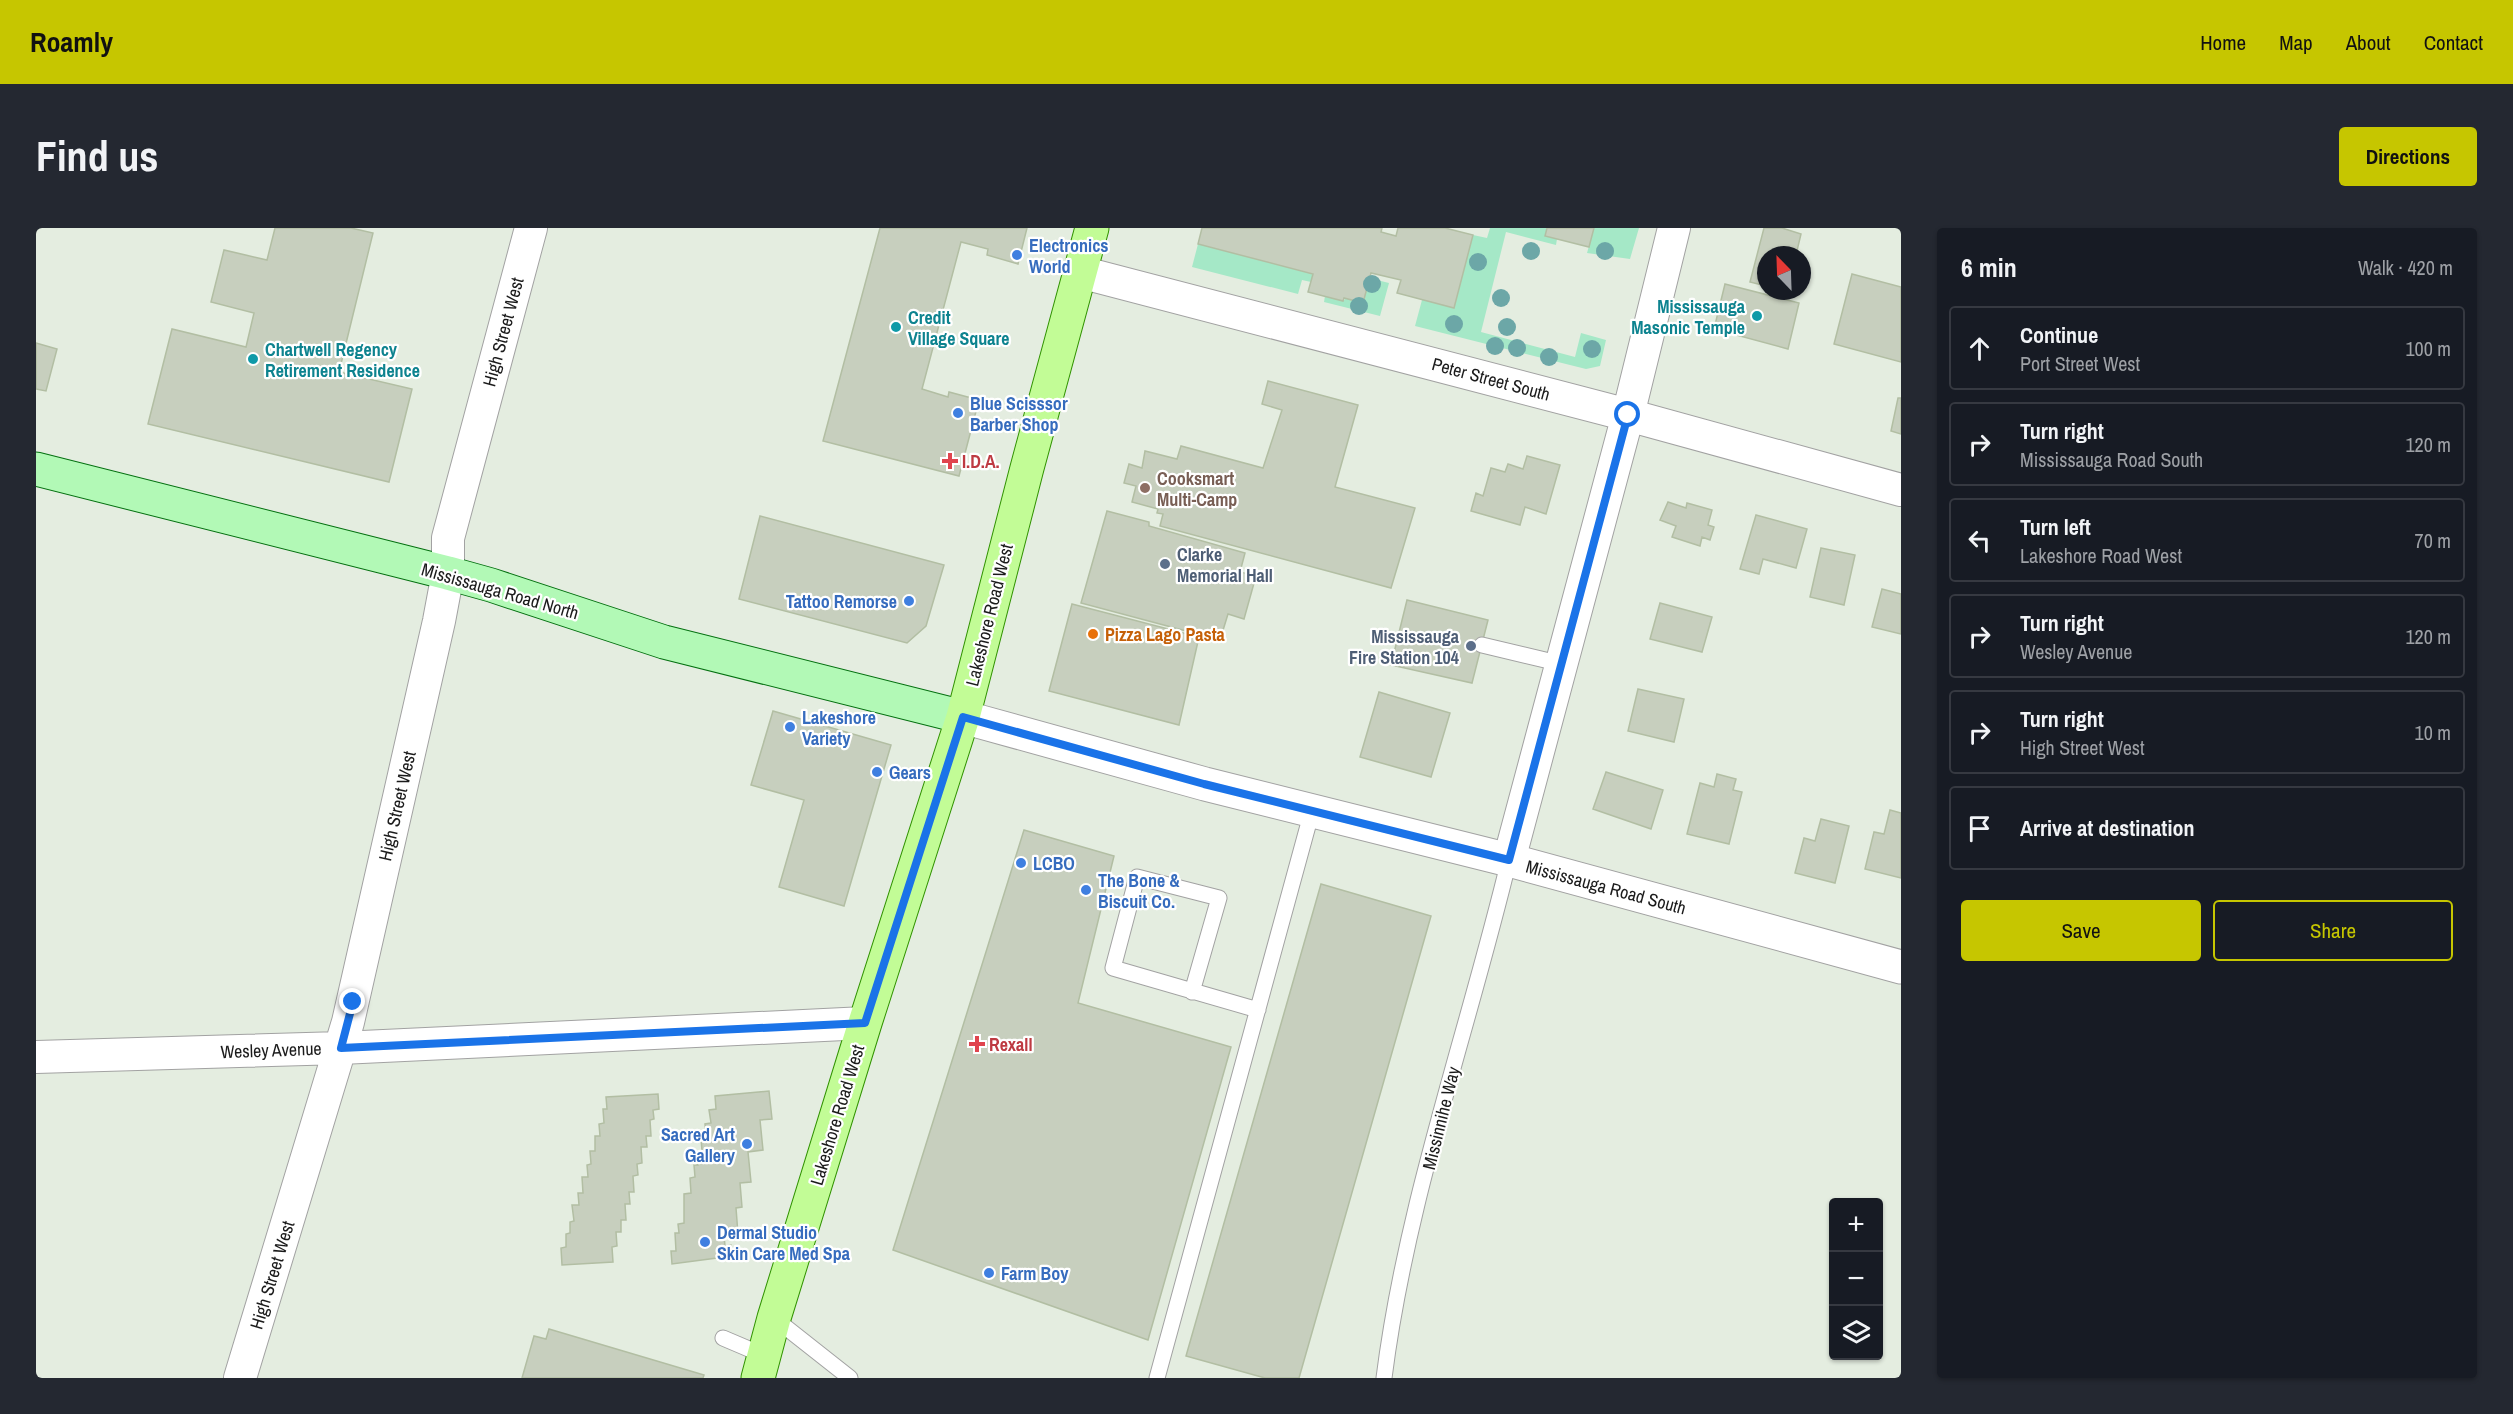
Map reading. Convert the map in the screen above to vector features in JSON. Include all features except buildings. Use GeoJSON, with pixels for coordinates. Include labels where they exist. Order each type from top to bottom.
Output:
{"type":"FeatureCollection","features":[{"type":"Feature","properties":{"kind":"main road","name":"Lakeshore Road West"},"geometry":{"type":"LineString","coordinates":[[760,1366],[865,1023],[963,717],[1092,228]]}},
{"type":"Feature","properties":{"kind":"main road","name":"Mississauga Road North"},"geometry":{"type":"LineString","coordinates":[[36,469],[448,573],[664,642],[963,717]]}},
{"type":"Feature","properties":{"kind":"street","name":"High Street West"},"geometry":{"type":"LineString","coordinates":[[240,1378],[341,1048],[439,621],[448,573],[448,538],[531,228]]}},
{"type":"Feature","properties":{"kind":"street"},"geometry":{"type":"LineString","coordinates":[[1509,860],[1628,415],[1674,228]]}},
{"type":"Feature","properties":{"kind":"street","name":"Peter Street South"},"geometry":{"type":"LineString","coordinates":[[1080,272],[1628,415],[1901,490]]}},
{"type":"Feature","properties":{"kind":"street","name":"Mississauga Road South"},"geometry":{"type":"LineString","coordinates":[[963,717],[1204,784],[1509,860],[1901,967]]}},
{"type":"Feature","properties":{"kind":"street","name":"Wesley Avenue"},"geometry":{"type":"LineString","coordinates":[[36,1057],[341,1048],[865,1023]]}},
{"type":"Feature","properties":{"kind":"lane"},"geometry":{"type":"LineString","coordinates":[[1482,645],[1562,664]]}},
{"type":"Feature","properties":{"kind":"lane"},"geometry":{"type":"LineString","coordinates":[[1157,1378],[1312,811]]}},
{"type":"Feature","properties":{"kind":"lane","name":"Missinnihe Way"},"geometry":{"type":"LineString","coordinates":[[1384,1378],[1396,1300],[1415,1219],[1509,860]]}},
{"type":"Feature","properties":{"kind":"lane"},"geometry":{"type":"LineString","coordinates":[[1192,992],[1219,897],[1137,877],[1113,968],[1192,992],[1258,1010]]}},
{"type":"Feature","properties":{"kind":"lane"},"geometry":{"type":"LineString","coordinates":[[774,1318],[850,1378]]}},
{"type":"Feature","properties":{"kind":"lane"},"geometry":{"type":"LineString","coordinates":[[723,1338],[760,1366]]}},
{"type":"Feature","properties":{"kind":"green space"},"geometry":{"type":"Polygon","coordinates":[[[1490,228],[1547,228],[1545,236],[1557,239],[1556,245],[1506,232],[1481,332],[1575,357],[1581,333],[1606,340],[1600,366],[1586,369],[1415,326],[1422,300],[1473,235],[1487,238],[1490,228]]]}},
{"type":"Feature","properties":{"kind":"green space"},"geometry":{"type":"Polygon","coordinates":[[[1594,228],[1639,228],[1630,259],[1587,253],[1594,228]]]}},
{"type":"Feature","properties":{"kind":"green space"},"geometry":{"type":"Polygon","coordinates":[[[1198,244],[1313,274],[1311,282],[1302,280],[1298,294],[1192,267],[1198,244]]]}},
{"type":"Feature","properties":{"kind":"green space"},"geometry":{"type":"Polygon","coordinates":[[[1369,278],[1389,283],[1380,316],[1324,302],[1325,296],[1343,301],[1369,278]]]}},
{"type":"Feature","properties":{"kind":"place","name":"Electronics World"},"geometry":{"type":"Point","coordinates":[1017,255]}},
{"type":"Feature","properties":{"kind":"place","name":"Mississauga Masonic Temple"},"geometry":{"type":"Point","coordinates":[1757,316]}},
{"type":"Feature","properties":{"kind":"place","name":"Credit Village Square"},"geometry":{"type":"Point","coordinates":[896,327]}},
{"type":"Feature","properties":{"kind":"place","name":"Chartwell Regency Retirement Residence"},"geometry":{"type":"Point","coordinates":[253,359]}},
{"type":"Feature","properties":{"kind":"place","name":"Blue Scisssor Barber Shop"},"geometry":{"type":"Point","coordinates":[958,413]}},
{"type":"Feature","properties":{"kind":"place","name":"I.D.A."},"geometry":{"type":"Point","coordinates":[950,461]}},
{"type":"Feature","properties":{"kind":"place","name":"Cooksmart Multi-Camp"},"geometry":{"type":"Point","coordinates":[1145,488]}},
{"type":"Feature","properties":{"kind":"place","name":"Clarke Memorial Hall"},"geometry":{"type":"Point","coordinates":[1165,564]}},
{"type":"Feature","properties":{"kind":"place","name":"Tattoo Remorse"},"geometry":{"type":"Point","coordinates":[909,601]}},
{"type":"Feature","properties":{"kind":"place","name":"Pizza Lago Pasta"},"geometry":{"type":"Point","coordinates":[1093,634]}},
{"type":"Feature","properties":{"kind":"place","name":"Mississauga Fire Station 104"},"geometry":{"type":"Point","coordinates":[1471,646]}},
{"type":"Feature","properties":{"kind":"place","name":"Lakeshore Variety"},"geometry":{"type":"Point","coordinates":[790,727]}},
{"type":"Feature","properties":{"kind":"place","name":"Gears"},"geometry":{"type":"Point","coordinates":[877,772]}},
{"type":"Feature","properties":{"kind":"place","name":"LCBO"},"geometry":{"type":"Point","coordinates":[1021,863]}},
{"type":"Feature","properties":{"kind":"place","name":"The Bone & Biscuit Co."},"geometry":{"type":"Point","coordinates":[1086,890]}},
{"type":"Feature","properties":{"kind":"place","name":"Rexall"},"geometry":{"type":"Point","coordinates":[977,1044]}},
{"type":"Feature","properties":{"kind":"place","name":"Sacred Art Gallery"},"geometry":{"type":"Point","coordinates":[747,1144]}},
{"type":"Feature","properties":{"kind":"place","name":"Dermal Studio Skin Care Med Spa"},"geometry":{"type":"Point","coordinates":[705,1242]}},
{"type":"Feature","properties":{"kind":"place","name":"Farm Boy"},"geometry":{"type":"Point","coordinates":[989,1273]}},
{"type":"Feature","properties":{"kind":"route"},"geometry":{"type":"LineString","coordinates":[[353,1002],[341,1048],[865,1023],[963,717],[1204,784],[1509,860],[1628,415]]}}]}
